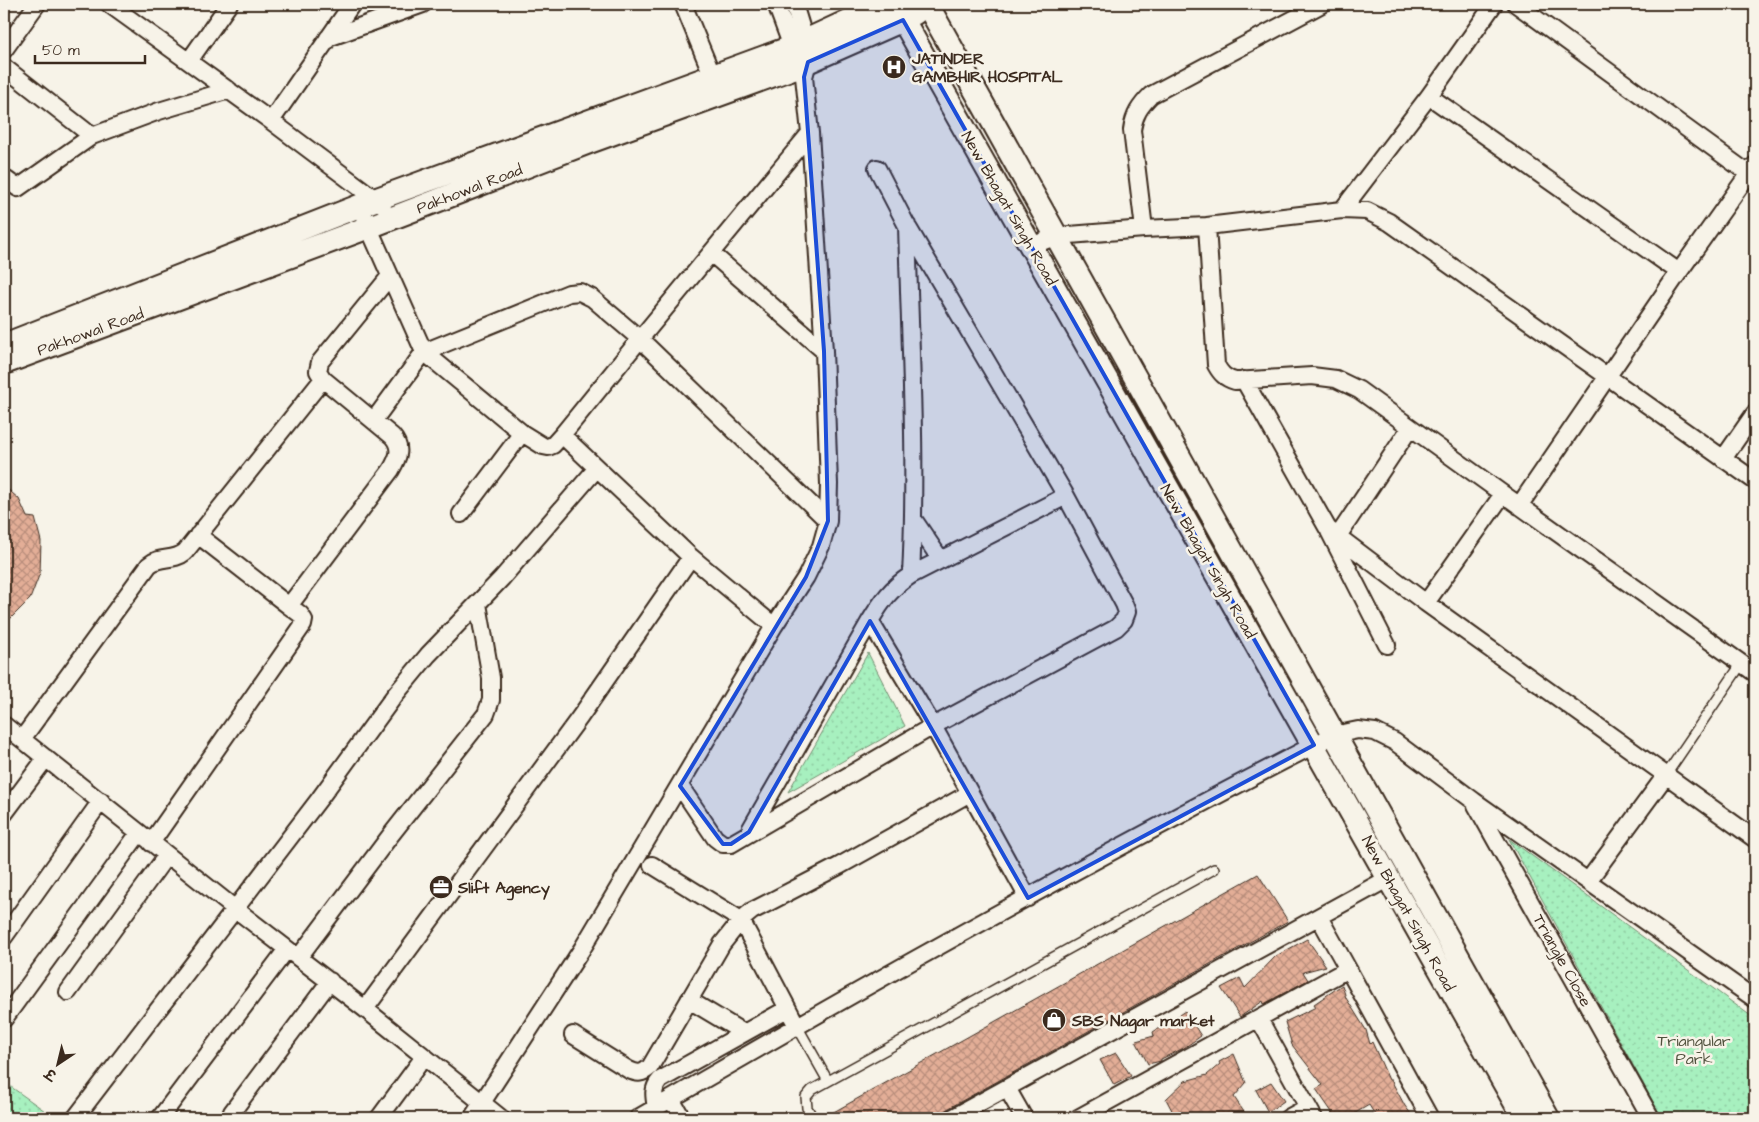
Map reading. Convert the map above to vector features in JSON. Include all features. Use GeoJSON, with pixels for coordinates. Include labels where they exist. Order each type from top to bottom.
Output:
{"type":"FeatureCollection","features":[{"type":"Feature","properties":{"kind":"street"},"geometry":{"type":"LineString","coordinates":[[4,50],[37,4]]}},
{"type":"Feature","properties":{"kind":"street"},"geometry":{"type":"LineString","coordinates":[[109,4],[271,120],[341,174],[368,203],[396,217]]}},
{"type":"Feature","properties":{"kind":"street"},"geometry":{"type":"LineString","coordinates":[[189,61],[229,4]]}},
{"type":"Feature","properties":{"kind":"street"},"geometry":{"type":"LineString","coordinates":[[271,120],[352,4]]}},
{"type":"Feature","properties":{"kind":"street"},"geometry":{"type":"LineString","coordinates":[[328,38],[422,4]]}},
{"type":"Feature","properties":{"kind":"street"},"geometry":{"type":"LineString","coordinates":[[683,4],[713,77]]}},
{"type":"Feature","properties":{"kind":"street"},"geometry":{"type":"LineString","coordinates":[[776,4],[801,59]]}},
{"type":"Feature","properties":{"kind":"street"},"geometry":{"type":"LineString","coordinates":[[472,1118],[582,949],[774,626],[806,577],[821,546],[828,521],[829,484],[824,351],[810,133],[794,4]]}},
{"type":"Feature","properties":{"kind":"street","name":"Pakhowal Road"},"geometry":{"type":"LineString","coordinates":[[4,345],[368,203],[713,77],[801,59],[885,4]]}},
{"type":"Feature","properties":{"kind":"street","name":"Pakhowal Road"},"geometry":{"type":"LineString","coordinates":[[4,363],[396,217],[801,59],[898,12],[929,4]]}},
{"type":"Feature","properties":{"kind":"street","name":"New Bhagat Singh Road"},"geometry":{"type":"LineString","coordinates":[[929,4],[1334,735],[1398,872],[1524,1118]]}},
{"type":"Feature","properties":{"kind":"street"},"geometry":{"type":"LineString","coordinates":[[1144,229],[1132,130],[1134,117],[1141,105],[1151,95],[1322,4]]}},
{"type":"Feature","properties":{"kind":"street"},"geometry":{"type":"LineString","coordinates":[[1342,210],[1429,96],[1494,4]]}},
{"type":"Feature","properties":{"kind":"street"},"geometry":{"type":"LineString","coordinates":[[1516,4],[1752,169],[1519,506]]}},
{"type":"Feature","properties":{"kind":"street","name":"New Bhagat Singh Road"},"geometry":{"type":"LineString","coordinates":[[898,12],[1314,745],[1398,872],[1548,1118]]}},
{"type":"Feature","properties":{"kind":"street"},"geometry":{"type":"LineString","coordinates":[[4,67],[92,136]]}},
{"type":"Feature","properties":{"kind":"street"},"geometry":{"type":"LineString","coordinates":[[4,178],[18,188],[92,136],[158,111],[228,90]]}},
{"type":"Feature","properties":{"kind":"street"},"geometry":{"type":"LineString","coordinates":[[1429,96],[1679,272]]}},
{"type":"Feature","properties":{"kind":"street"},"geometry":{"type":"LineString","coordinates":[[368,203],[369,227],[424,352],[522,433],[548,447],[553,445],[562,435],[810,133]]}},
{"type":"Feature","properties":{"kind":"street"},"geometry":{"type":"LineString","coordinates":[[680,786],[715,838],[723,844],[731,844],[933,726],[1116,628],[1124,620],[1127,612],[1066,496],[906,224],[878,168]]}},
{"type":"Feature","properties":{"kind":"street"},"geometry":{"type":"LineString","coordinates":[[1031,246],[1057,236],[1207,226],[1342,210],[1367,211],[1390,222],[1755,481]]}},
{"type":"Feature","properties":{"kind":"street"},"geometry":{"type":"LineString","coordinates":[[906,224],[912,384],[914,520],[911,576]]}},
{"type":"Feature","properties":{"kind":"street"},"geometry":{"type":"LineString","coordinates":[[1207,226],[1216,365],[1220,374],[1227,379],[1235,381],[1312,376],[1336,379],[1359,390],[1755,673]]}},
{"type":"Feature","properties":{"kind":"street"},"geometry":{"type":"LineString","coordinates":[[710,253],[824,351]]}},
{"type":"Feature","properties":{"kind":"street"},"geometry":{"type":"LineString","coordinates":[[289,606],[397,459],[399,452],[397,442],[374,420],[323,379],[318,371],[320,362],[390,276]]}},
{"type":"Feature","properties":{"kind":"street"},"geometry":{"type":"LineString","coordinates":[[374,420],[424,352],[569,293],[580,292],[592,298],[640,339],[828,521]]}},
{"type":"Feature","properties":{"kind":"street"},"geometry":{"type":"LineString","coordinates":[[22,739],[149,565],[157,560],[171,560],[185,552],[323,379]]}},
{"type":"Feature","properties":{"kind":"street"},"geometry":{"type":"LineString","coordinates":[[1244,380],[1333,533],[1387,645]]}},
{"type":"Feature","properties":{"kind":"street"},"geometry":{"type":"LineString","coordinates":[[1723,459],[1755,413]]}},
{"type":"Feature","properties":{"kind":"street"},"geometry":{"type":"LineString","coordinates":[[1333,533],[1410,428]]}},
{"type":"Feature","properties":{"kind":"street"},"geometry":{"type":"LineString","coordinates":[[461,514],[522,433]]}},
{"type":"Feature","properties":{"kind":"street"},"geometry":{"type":"LineString","coordinates":[[562,435],[691,557],[774,626]]}},
{"type":"Feature","properties":{"kind":"street"},"geometry":{"type":"LineString","coordinates":[[76,1116],[320,798],[395,695],[434,648],[478,604],[597,468]]}},
{"type":"Feature","properties":{"kind":"street"},"geometry":{"type":"LineString","coordinates":[[1426,603],[1503,494]]}},
{"type":"Feature","properties":{"kind":"street"},"geometry":{"type":"LineString","coordinates":[[749,832],[870,621],[896,585],[1066,496]]}},
{"type":"Feature","properties":{"kind":"street"},"geometry":{"type":"LineString","coordinates":[[914,520],[941,560]]}},
{"type":"Feature","properties":{"kind":"street"},"geometry":{"type":"LineString","coordinates":[[1333,533],[1426,603],[1755,839]]}},
{"type":"Feature","properties":{"kind":"street"},"geometry":{"type":"LineString","coordinates":[[4,1019],[145,838],[303,625],[304,620],[300,614],[198,535]]}},
{"type":"Feature","properties":{"kind":"street"},"geometry":{"type":"LineString","coordinates":[[365,1009],[580,716],[691,557]]}},
{"type":"Feature","properties":{"kind":"street"},"geometry":{"type":"LineString","coordinates":[[160,1118],[390,836],[486,714],[492,700],[491,678],[478,604]]}},
{"type":"Feature","properties":{"kind":"street"},"geometry":{"type":"LineString","coordinates":[[870,621],[933,726],[1028,898]]}},
{"type":"Feature","properties":{"kind":"street"},"geometry":{"type":"LineString","coordinates":[[4,725],[501,1118]]}},
{"type":"Feature","properties":{"kind":"street","name":"Triangle Close"},"geometry":{"type":"LineString","coordinates":[[638,1118],[797,1026],[1028,898],[1314,745],[1334,735],[1358,730],[1375,732],[1394,742],[1474,801],[1755,999]]}},
{"type":"Feature","properties":{"kind":"street"},"geometry":{"type":"LineString","coordinates":[[4,814],[46,758]]}},
{"type":"Feature","properties":{"kind":"street"},"geometry":{"type":"LineString","coordinates":[[1588,881],[1666,775]]}},
{"type":"Feature","properties":{"kind":"street"},"geometry":{"type":"LineString","coordinates":[[573,1035],[629,1070],[636,1073],[644,1073],[650,1067],[722,944],[740,920],[752,911],[839,866],[970,793]]}},
{"type":"Feature","properties":{"kind":"street","name":"Triangle Close"},"geometry":{"type":"LineString","coordinates":[[1474,801],[1652,1118]]}},
{"type":"Feature","properties":{"kind":"street"},"geometry":{"type":"LineString","coordinates":[[4,937],[101,802]]}},
{"type":"Feature","properties":{"kind":"street"},"geometry":{"type":"LineString","coordinates":[[68,992],[167,855]]}},
{"type":"Feature","properties":{"kind":"street"},"geometry":{"type":"LineString","coordinates":[[652,865],[740,920],[797,1026]]}},
{"type":"Feature","properties":{"kind":"street"},"geometry":{"type":"LineString","coordinates":[[952,1118],[1398,872]]}},
{"type":"Feature","properties":{"kind":"street"},"geometry":{"type":"LineString","coordinates":[[1319,917],[1430,1118]]}},
{"type":"Feature","properties":{"kind":"street"},"geometry":{"type":"LineString","coordinates":[[1078,1118],[1348,969]]}},
{"type":"Feature","properties":{"kind":"street"},"geometry":{"type":"LineString","coordinates":[[230,1118],[232,1112],[330,981]]}},
{"type":"Feature","properties":{"kind":"street"},"geometry":{"type":"LineString","coordinates":[[689,1000],[744,1033]]}},
{"type":"Feature","properties":{"kind":"street"},"geometry":{"type":"LineString","coordinates":[[656,1108],[653,1093],[655,1086],[660,1080],[787,1009]]}},
{"type":"Feature","properties":{"kind":"street"},"geometry":{"type":"LineString","coordinates":[[1259,1019],[1311,1113],[1288,1118]]}},
{"type":"Feature","properties":{"kind":"street"},"geometry":{"type":"LineString","coordinates":[[379,1118],[424,1058]]}},
{"type":"Feature","properties":{"kind":"street"},"geometry":{"type":"LineString","coordinates":[[1007,1088],[1024,1118]]}},
{"type":"Feature","properties":{"kind":"street"},"geometry":{"type":"LineString","coordinates":[[671,1099],[682,1118]]}},
{"type":"Feature","properties":{"kind":"lane"},"geometry":{"type":"LineString","coordinates":[[1666,775],[1742,663]]}},
{"type":"Feature","properties":{"kind":"lane"},"geometry":{"type":"LineString","coordinates":[[813,1118],[807,1108],[806,1097],[812,1090],[1214,869]]}},
{"type":"Feature","properties":{"kind":"lane"},"geometry":{"type":"LineString","coordinates":[[797,1026],[828,1081]]}},
{"type":"Feature","properties":{"kind":"highlighted area"},"geometry":{"type":"Polygon","coordinates":[[[903,20],[1314,745],[1028,898],[870,621],[749,832],[731,844],[723,844],[680,786],[806,577],[828,521],[824,351],[804,77],[808,62],[903,20]]]}},
{"type":"Feature","properties":{"kind":"green space"},"geometry":{"type":"Polygon","coordinates":[[[868,653],[905,726],[788,792],[868,653]]]}},
{"type":"Feature","properties":{"kind":"green space","name":"Triangular Park"},"geometry":{"type":"Polygon","coordinates":[[[1509,839],[1755,1019],[1755,1118],[1662,1118],[1509,839]]]}},
{"type":"Feature","properties":{"kind":"green space"},"geometry":{"type":"Polygon","coordinates":[[[4,1082],[55,1118],[4,1118],[4,1082]]]}},
{"type":"Feature","properties":{"kind":"building"},"geometry":{"type":"Polygon","coordinates":[[[4,486],[19,499],[27,517],[35,518],[41,541],[40,573],[30,599],[4,625],[4,486]]]}},
{"type":"Feature","properties":{"kind":"building","name":"SBS Nagar market"},"geometry":{"type":"Polygon","coordinates":[[[1258,874],[1288,921],[931,1118],[823,1118],[1258,874]]]}},
{"type":"Feature","properties":{"kind":"building"},"geometry":{"type":"Polygon","coordinates":[[[1307,939],[1326,966],[1303,972],[1308,980],[1264,1004],[1263,1001],[1240,1017],[1221,988],[1240,978],[1245,988],[1276,956],[1307,939]]]}},
{"type":"Feature","properties":{"kind":"building"},"geometry":{"type":"Polygon","coordinates":[[[1342,985],[1346,998],[1366,1030],[1370,1044],[1372,1042],[1389,1080],[1391,1080],[1414,1118],[1377,1118],[1369,1105],[1347,1118],[1336,1118],[1316,1089],[1323,1085],[1292,1045],[1285,1022],[1316,1007],[1314,1004],[1342,985]]]}},
{"type":"Feature","properties":{"kind":"building"},"geometry":{"type":"Polygon","coordinates":[[[1185,1011],[1201,1036],[1184,1048],[1161,1059],[1161,1061],[1148,1064],[1136,1041],[1154,1036],[1153,1032],[1185,1011]]]}},
{"type":"Feature","properties":{"kind":"building"},"geometry":{"type":"Polygon","coordinates":[[[1116,1053],[1131,1076],[1114,1085],[1100,1060],[1116,1053]]]}},
{"type":"Feature","properties":{"kind":"building"},"geometry":{"type":"Polygon","coordinates":[[[1234,1054],[1246,1083],[1234,1097],[1248,1118],[1176,1118],[1166,1099],[1185,1081],[1207,1075],[1220,1064],[1219,1062],[1234,1054]]]}},
{"type":"Feature","properties":{"kind":"building"},"geometry":{"type":"Polygon","coordinates":[[[1271,1082],[1284,1101],[1268,1112],[1256,1090],[1271,1082]]]}},
{"type":"Feature","properties":{"kind":"place","name":"JATINDER GAMBHIR HOSPITAL"},"geometry":{"type":"Point","coordinates":[894,67]}},
{"type":"Feature","properties":{"kind":"place","name":"Slift Agency"},"geometry":{"type":"Point","coordinates":[441,887]}},
{"type":"Feature","properties":{"kind":"place","name":"SBS Nagar market"},"geometry":{"type":"Point","coordinates":[1054,1020]}}]}
